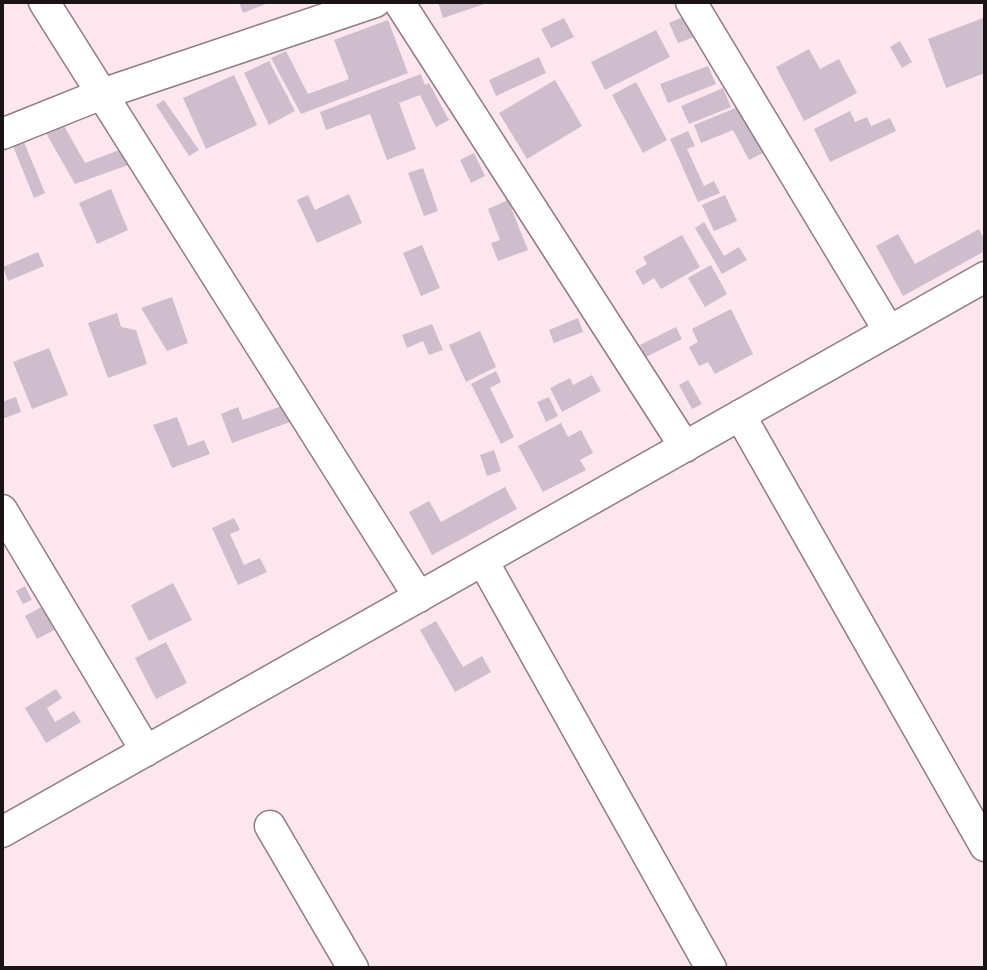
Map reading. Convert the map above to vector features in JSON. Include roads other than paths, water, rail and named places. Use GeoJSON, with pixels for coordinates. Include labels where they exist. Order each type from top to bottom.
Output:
{"type":"FeatureCollection","features":[{"type":"Feature","properties":{"kind":"street"},"geometry":{"type":"LineString","coordinates":[[44,2],[419,597]]}},
{"type":"Feature","properties":{"kind":"street"},"geometry":{"type":"LineString","coordinates":[[2,134],[102,94],[376,2]]}},
{"type":"Feature","properties":{"kind":"street"},"geometry":{"type":"LineString","coordinates":[[399,2],[685,447]]}},
{"type":"Feature","properties":{"kind":"street"},"geometry":{"type":"LineString","coordinates":[[691,2],[889,331]]}},
{"type":"Feature","properties":{"kind":"street"},"geometry":{"type":"LineString","coordinates":[[2,832],[985,277]]}},
{"type":"Feature","properties":{"kind":"street"},"geometry":{"type":"LineString","coordinates":[[740,415],[985,846]]}},
{"type":"Feature","properties":{"kind":"street"},"geometry":{"type":"LineString","coordinates":[[2,510],[146,751]]}},
{"type":"Feature","properties":{"kind":"street"},"geometry":{"type":"LineString","coordinates":[[483,561],[711,968]]}},
{"type":"Feature","properties":{"kind":"street"},"geometry":{"type":"LineString","coordinates":[[270,826],[353,968]]}}]}
